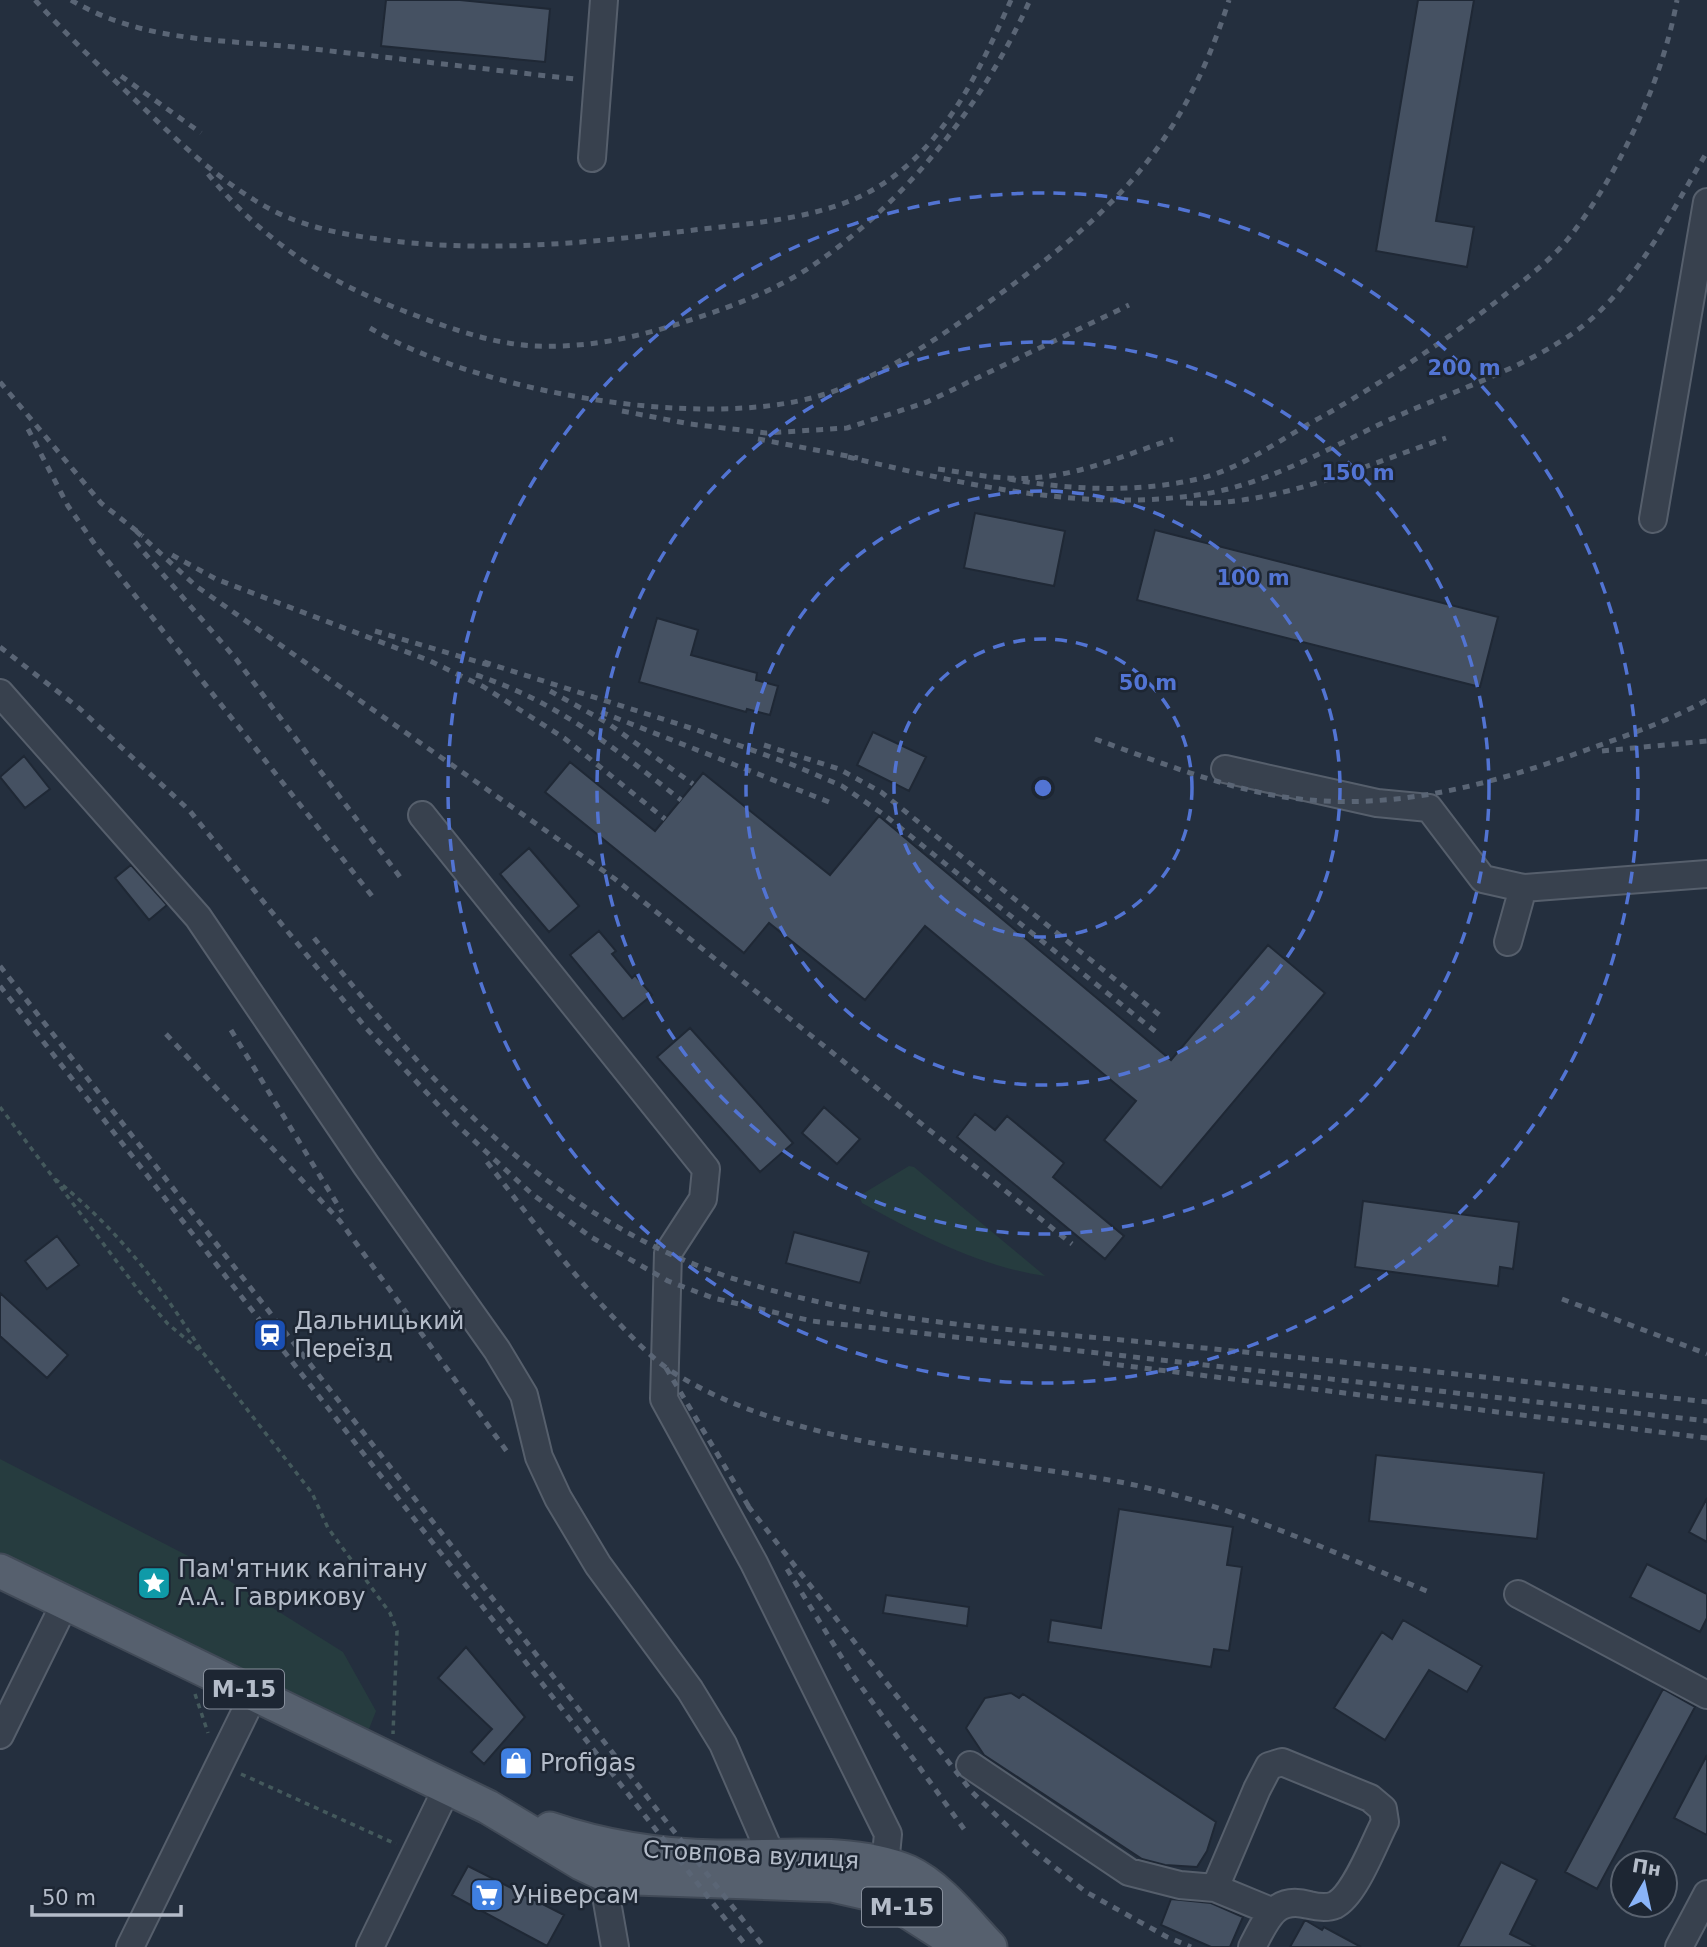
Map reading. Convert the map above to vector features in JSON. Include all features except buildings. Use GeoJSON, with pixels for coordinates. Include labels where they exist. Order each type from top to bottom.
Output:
{"type":"FeatureCollection","features":[{"type":"Feature","properties":{"kind":"main road","name":"М-15"},"geometry":{"type":"LineString","coordinates":[[0,1571],[488,1807],[602,1873]]}},
{"type":"Feature","properties":{"kind":"main road","name":"Стовпова вулиця"},"geometry":{"type":"LineString","coordinates":[[488,1807],[587,1842],[677,1854],[831,1858],[885,1865],[928,1884],[990,1947]]}},
{"type":"Feature","properties":{"kind":"main road","name":"Стовпова вулиця"},"geometry":{"type":"LineString","coordinates":[[602,1873],[635,1878],[832,1885],[885,1897],[963,1947]]}},
{"type":"Feature","properties":{"kind":"street"},"geometry":{"type":"LineString","coordinates":[[592,158],[604,0]]}},
{"type":"Feature","properties":{"kind":"street"},"geometry":{"type":"LineString","coordinates":[[1653,519],[1707,202]]}},
{"type":"Feature","properties":{"kind":"street"},"geometry":{"type":"LineString","coordinates":[[0,693],[71,777],[168,881],[205,927],[366,1165],[497,1350],[524,1395],[540,1457],[558,1498],[598,1565],[690,1690],[723,1744],[772,1857]]}},
{"type":"Feature","properties":{"kind":"street"},"geometry":{"type":"LineString","coordinates":[[1225,768],[1377,803],[1429,808],[1483,879],[1523,888],[1707,874]]}},
{"type":"Feature","properties":{"kind":"street"},"geometry":{"type":"LineString","coordinates":[[422,816],[706,1169],[703,1199],[668,1253],[664,1399],[754,1563],[888,1834],[885,1865]]}},
{"type":"Feature","properties":{"kind":"street"},"geometry":{"type":"LineString","coordinates":[[1508,942],[1523,888]]}},
{"type":"Feature","properties":{"kind":"street"},"geometry":{"type":"LineString","coordinates":[[1518,1594],[1707,1695]]}},
{"type":"Feature","properties":{"kind":"street"},"geometry":{"type":"LineString","coordinates":[[0,1735],[65,1603]]}},
{"type":"Feature","properties":{"kind":"street"},"geometry":{"type":"LineString","coordinates":[[130,1947],[254,1694]]}},
{"type":"Feature","properties":{"kind":"street"},"geometry":{"type":"LineString","coordinates":[[1215,1888],[1256,1788],[1269,1766],[1282,1762],[1370,1798],[1383,1809],[1385,1822],[1347,1896],[1334,1906],[1315,1907],[1295,1901],[1271,1911],[1252,1947]]}},
{"type":"Feature","properties":{"kind":"street"},"geometry":{"type":"LineString","coordinates":[[970,1765],[1129,1871],[1180,1885],[1215,1888],[1271,1911]]}},
{"type":"Feature","properties":{"kind":"street"},"geometry":{"type":"LineString","coordinates":[[370,1947],[447,1788]]}},
{"type":"Feature","properties":{"kind":"street"},"geometry":{"type":"LineString","coordinates":[[602,1873],[615,1947]]}},
{"type":"Feature","properties":{"kind":"street"},"geometry":{"type":"LineString","coordinates":[[1679,1947],[1707,1894]]}},
{"type":"Feature","properties":{"kind":"path"},"geometry":{"type":"LineString","coordinates":[[0,1107],[139,1291],[168,1324],[204,1354]]}},
{"type":"Feature","properties":{"kind":"path"},"geometry":{"type":"LineString","coordinates":[[51,1175],[97,1213],[155,1279],[204,1354],[312,1493],[328,1528],[390,1612],[397,1631],[396,1728],[384,1757]]}},
{"type":"Feature","properties":{"kind":"path"},"geometry":{"type":"LineString","coordinates":[[195,1693],[219,1764],[416,1852]]}},
{"type":"Feature","properties":{"kind":"green space"},"geometry":{"type":"Polygon","coordinates":[[[909,1166],[914,1167],[1045,1276],[997,1265],[951,1248],[862,1203],[859,1196],[909,1166]]]}},
{"type":"Feature","properties":{"kind":"green space"},"geometry":{"type":"Polygon","coordinates":[[[0,1459],[196,1560],[343,1652],[376,1711],[369,1729],[0,1553],[0,1459]]]}},
{"type":"Feature","properties":{"kind":"railway"},"geometry":{"type":"LineString","coordinates":[[35,0],[183,146],[220,177],[260,204],[297,221],[341,233],[402,242],[475,246],[585,242],[740,225],[811,213],[856,198],[900,171],[941,129],[973,79],[1011,0]]}},
{"type":"Feature","properties":{"kind":"railway"},"geometry":{"type":"LineString","coordinates":[[71,0],[127,24],[184,37],[575,79]]}},
{"type":"Feature","properties":{"kind":"railway"},"geometry":{"type":"LineString","coordinates":[[208,174],[250,219],[297,256],[348,286],[404,311],[469,334],[519,345],[592,344],[628,337],[698,318],[765,292],[812,266],[847,240],[880,212],[939,148],[989,77],[1030,0]]}},
{"type":"Feature","properties":{"kind":"railway"},"geometry":{"type":"LineString","coordinates":[[370,328],[415,350],[468,370],[528,387],[654,407],[716,409],[772,405],[843,388],[904,358],[961,322],[1065,244],[1101,212],[1134,178],[1162,141],[1187,100],[1209,54],[1229,0]]}},
{"type":"Feature","properties":{"kind":"railway"},"geometry":{"type":"LineString","coordinates":[[1009,479],[1079,488],[1127,488],[1175,483],[1214,474],[1247,460],[1348,402],[1458,330],[1545,263],[1568,239],[1586,214],[1621,157],[1650,94],[1677,0]]}},
{"type":"Feature","properties":{"kind":"railway"},"geometry":{"type":"LineString","coordinates":[[121,76],[201,133]]}},
{"type":"Feature","properties":{"kind":"railway"},"geometry":{"type":"LineString","coordinates":[[848,457],[980,486],[1069,498],[1159,499],[1204,494],[1255,481],[1506,370],[1558,343],[1581,327],[1617,293],[1646,255],[1707,152]]}},
{"type":"Feature","properties":{"kind":"railway"},"geometry":{"type":"LineString","coordinates":[[622,411],[690,424],[766,433],[847,428],[927,402],[1129,305]]}},
{"type":"Feature","properties":{"kind":"railway"},"geometry":{"type":"LineString","coordinates":[[0,382],[101,503],[143,536]]}},
{"type":"Feature","properties":{"kind":"railway"},"geometry":{"type":"LineString","coordinates":[[28,429],[68,506],[96,546],[372,896]]}},
{"type":"Feature","properties":{"kind":"railway"},"geometry":{"type":"LineString","coordinates":[[1186,503],[1219,503],[1285,492],[1446,438]]}},
{"type":"Feature","properties":{"kind":"railway"},"geometry":{"type":"LineString","coordinates":[[758,439],[858,458]]}},
{"type":"Feature","properties":{"kind":"railway"},"geometry":{"type":"LineString","coordinates":[[938,469],[1007,478],[1050,476],[1092,467],[1173,439]]}},
{"type":"Feature","properties":{"kind":"railway"},"geometry":{"type":"LineString","coordinates":[[136,531],[196,586],[615,879],[1072,1244]]}},
{"type":"Feature","properties":{"kind":"railway"},"geometry":{"type":"LineString","coordinates":[[135,542],[236,659],[400,877]]}},
{"type":"Feature","properties":{"kind":"railway"},"geometry":{"type":"LineString","coordinates":[[172,555],[216,579],[428,660],[484,687],[564,738],[665,819]]}},
{"type":"Feature","properties":{"kind":"railway"},"geometry":{"type":"LineString","coordinates":[[375,631],[492,666]]}},
{"type":"Feature","properties":{"kind":"railway"},"geometry":{"type":"LineString","coordinates":[[0,647],[79,708],[189,810],[366,1028],[456,1124],[532,1194],[591,1237],[668,1281],[713,1298],[812,1321],[1707,1421]]}},
{"type":"Feature","properties":{"kind":"railway"},"geometry":{"type":"LineString","coordinates":[[484,662],[697,730],[842,786],[883,814],[1156,1032]]}},
{"type":"Feature","properties":{"kind":"railway"},"geometry":{"type":"LineString","coordinates":[[476,675],[533,698],[584,728],[681,800]]}},
{"type":"Feature","properties":{"kind":"railway"},"geometry":{"type":"LineString","coordinates":[[550,691],[606,722],[693,784]]}},
{"type":"Feature","properties":{"kind":"railway"},"geometry":{"type":"LineString","coordinates":[[1095,739],[1201,777],[1245,789],[1309,800],[1350,802],[1431,794],[1511,775],[1634,733],[1707,700]]}},
{"type":"Feature","properties":{"kind":"railway"},"geometry":{"type":"LineString","coordinates":[[601,712],[829,802]]}},
{"type":"Feature","properties":{"kind":"railway"},"geometry":{"type":"LineString","coordinates":[[1602,751],[1707,741]]}},
{"type":"Feature","properties":{"kind":"railway"},"geometry":{"type":"LineString","coordinates":[[764,745],[839,769],[881,792],[1162,1017]]}},
{"type":"Feature","properties":{"kind":"railway"},"geometry":{"type":"LineString","coordinates":[[314,938],[384,1023],[458,1103],[497,1140],[539,1174],[632,1235],[693,1264],[757,1286],[824,1303],[960,1325],[1707,1402]]}},
{"type":"Feature","properties":{"kind":"railway"},"geometry":{"type":"LineString","coordinates":[[0,966],[764,1947]]}},
{"type":"Feature","properties":{"kind":"railway"},"geometry":{"type":"LineString","coordinates":[[0,986],[747,1947]]}},
{"type":"Feature","properties":{"kind":"railway"},"geometry":{"type":"LineString","coordinates":[[231,1030],[342,1212]]}},
{"type":"Feature","properties":{"kind":"railway"},"geometry":{"type":"LineString","coordinates":[[166,1034],[340,1221],[508,1453]]}},
{"type":"Feature","properties":{"kind":"railway"},"geometry":{"type":"LineString","coordinates":[[487,1162],[564,1260],[632,1337],[668,1369],[716,1396],[770,1417],[886,1446],[1120,1482],[1160,1491],[1277,1529],[1429,1592]]}},
{"type":"Feature","properties":{"kind":"railway"},"geometry":{"type":"LineString","coordinates":[[1562,1299],[1707,1354]]}},
{"type":"Feature","properties":{"kind":"railway"},"geometry":{"type":"LineString","coordinates":[[1103,1363],[1707,1438]]}},
{"type":"Feature","properties":{"kind":"railway"},"geometry":{"type":"LineString","coordinates":[[666,1368],[752,1512]]}},
{"type":"Feature","properties":{"kind":"railway"},"geometry":{"type":"LineString","coordinates":[[748,1506],[972,1792],[1028,1846],[1086,1892],[1167,1937],[1191,1947]]}},
{"type":"Feature","properties":{"kind":"railway"},"geometry":{"type":"LineString","coordinates":[[787,1569],[852,1674],[964,1829]]}},
{"type":"Feature","properties":{"kind":"place","name":"Дальницький Переїзд"},"geometry":{"type":"Point","coordinates":[270,1335]}},
{"type":"Feature","properties":{"kind":"place","name":"Пам'ятник капітану А.А. Гаврикову"},"geometry":{"type":"Point","coordinates":[154,1583]}},
{"type":"Feature","properties":{"kind":"place","name":"Profigas"},"geometry":{"type":"Point","coordinates":[516,1763]}},
{"type":"Feature","properties":{"kind":"place","name":"Універсам"},"geometry":{"type":"Point","coordinates":[487,1895]}}]}
